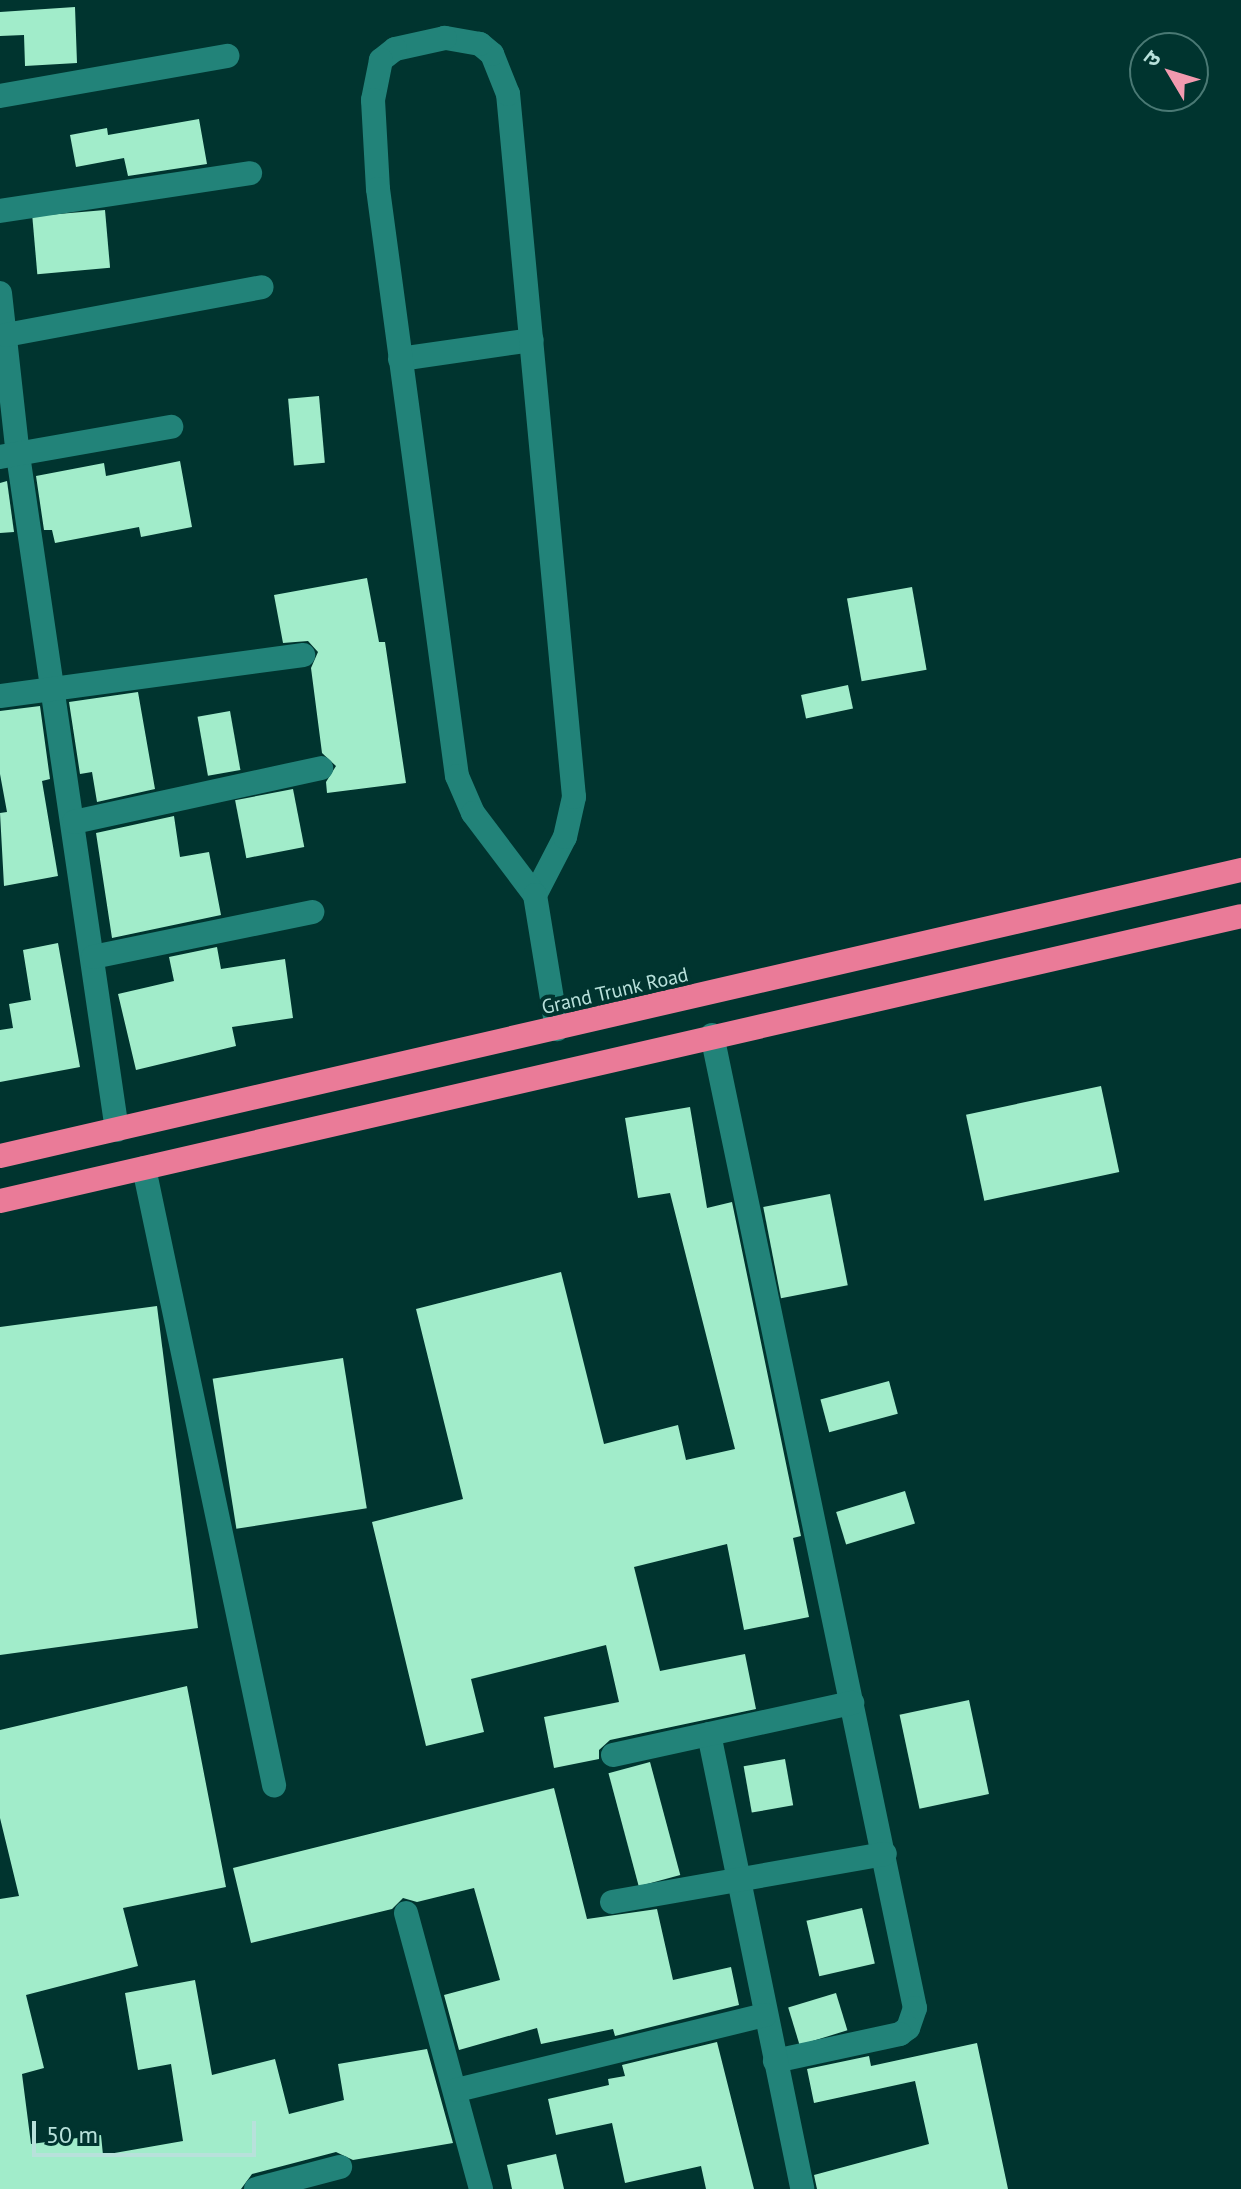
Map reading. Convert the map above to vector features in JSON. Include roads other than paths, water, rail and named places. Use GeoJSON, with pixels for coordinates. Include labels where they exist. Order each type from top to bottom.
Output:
{"type":"FeatureCollection","features":[{"type":"Feature","properties":{"kind":"highway","name":"Grand Trunk Road"},"geometry":{"type":"LineString","coordinates":[[0,1156],[1241,870]]}},
{"type":"Feature","properties":{"kind":"highway"},"geometry":{"type":"LineString","coordinates":[[0,1201],[712,1035],[1241,916]]}},
{"type":"Feature","properties":{"kind":"street"},"geometry":{"type":"LineString","coordinates":[[535,895],[565,837],[574,797],[532,340],[503,74],[480,44],[445,38],[395,49],[381,60],[374,76],[378,189],[457,776],[487,835],[535,895],[557,1029]]}},
{"type":"Feature","properties":{"kind":"street"},"geometry":{"type":"LineString","coordinates":[[0,96],[228,56]]}},
{"type":"Feature","properties":{"kind":"street"},"geometry":{"type":"LineString","coordinates":[[0,211],[250,173]]}},
{"type":"Feature","properties":{"kind":"street"},"geometry":{"type":"LineString","coordinates":[[117,1130],[55,689],[9,456],[2,314],[262,287]]}},
{"type":"Feature","properties":{"kind":"street"},"geometry":{"type":"LineString","coordinates":[[400,359],[532,340]]}},
{"type":"Feature","properties":{"kind":"street"},"geometry":{"type":"LineString","coordinates":[[9,456],[171,427]]}},
{"type":"Feature","properties":{"kind":"street"},"geometry":{"type":"LineString","coordinates":[[0,696],[303,655]]}},
{"type":"Feature","properties":{"kind":"street"},"geometry":{"type":"LineString","coordinates":[[74,822],[321,768]]}},
{"type":"Feature","properties":{"kind":"street"},"geometry":{"type":"LineString","coordinates":[[93,957],[312,912]]}},
{"type":"Feature","properties":{"kind":"street"},"geometry":{"type":"LineString","coordinates":[[712,1035],[885,1854],[913,2019],[900,2034],[775,2061]]}},
{"type":"Feature","properties":{"kind":"street"},"geometry":{"type":"LineString","coordinates":[[144,1168],[274,1785]]}},
{"type":"Feature","properties":{"kind":"street"},"geometry":{"type":"LineString","coordinates":[[613,1755],[852,1703]]}},
{"type":"Feature","properties":{"kind":"street"},"geometry":{"type":"LineString","coordinates":[[709,1734],[802,2189]]}},
{"type":"Feature","properties":{"kind":"street"},"geometry":{"type":"LineString","coordinates":[[612,1902],[885,1854]]}},
{"type":"Feature","properties":{"kind":"street"},"geometry":{"type":"LineString","coordinates":[[406,1913],[457,2090],[481,2189]]}},
{"type":"Feature","properties":{"kind":"street"},"geometry":{"type":"LineString","coordinates":[[457,2090],[765,2015]]}},
{"type":"Feature","properties":{"kind":"street"},"geometry":{"type":"LineString","coordinates":[[259,2189],[340,2167]]}}]}
